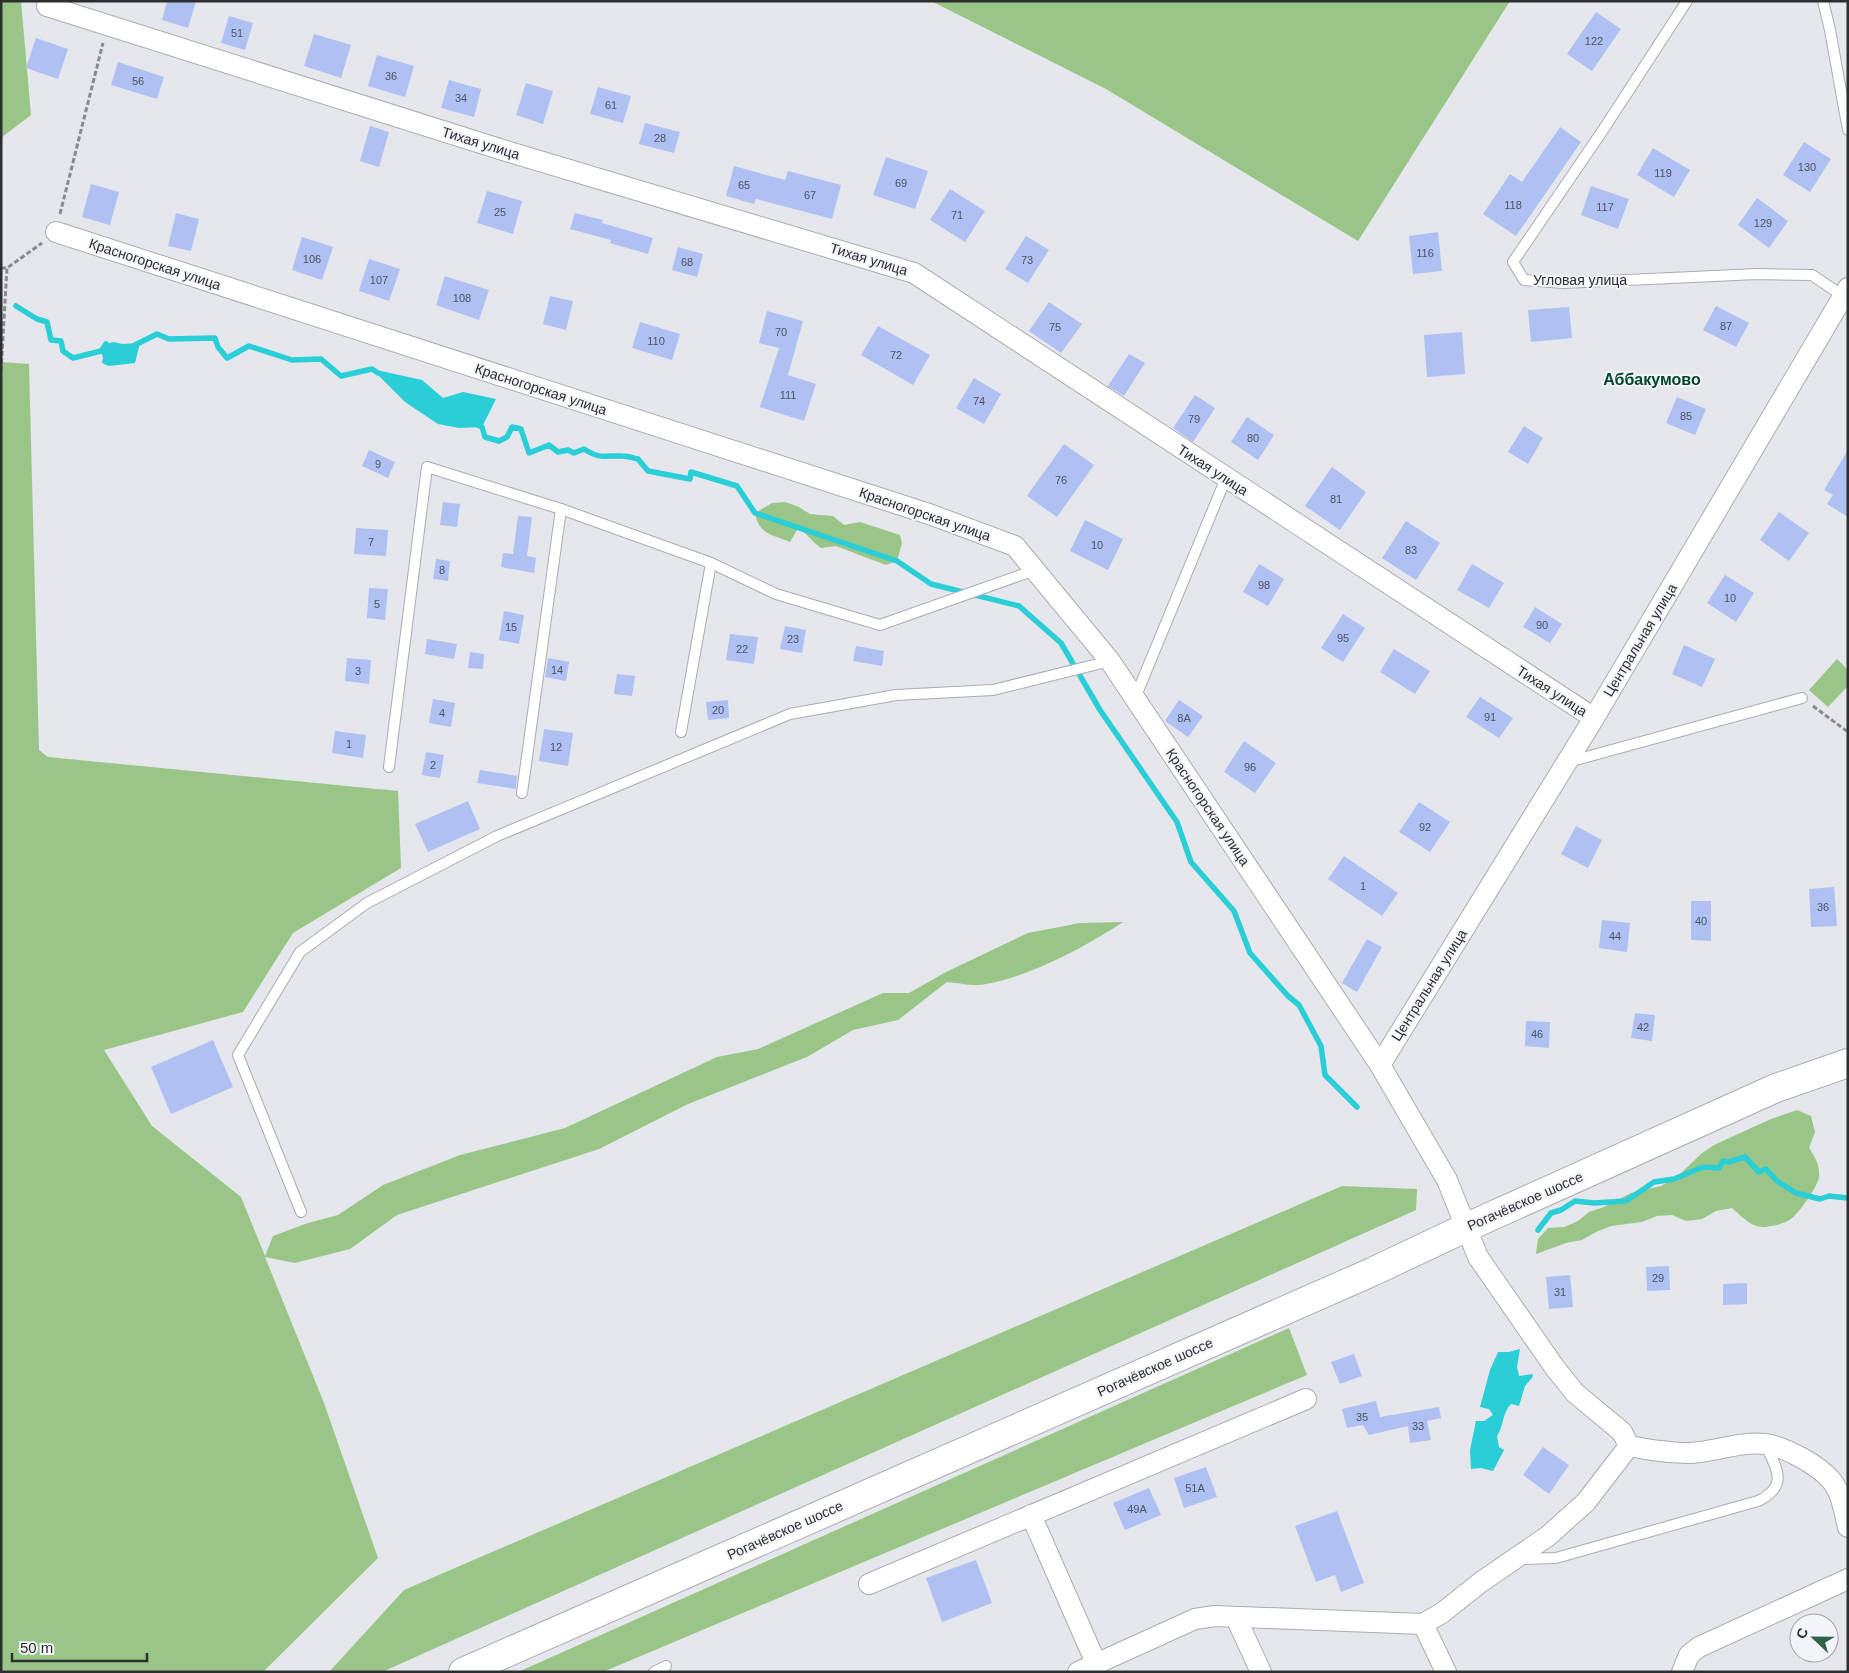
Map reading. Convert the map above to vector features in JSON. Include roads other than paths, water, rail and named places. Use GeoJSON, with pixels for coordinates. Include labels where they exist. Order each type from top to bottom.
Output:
{"type":"FeatureCollection","features":[{"type":"Feature","properties":{"kind":"main road","name":"Рогачёвское шоссе"},"geometry":{"type":"LineString","coordinates":[[463,1672],[1320,1295],[1776,1088],[1848,1064]]}},
{"type":"Feature","properties":{"kind":"street","name":"Тихая улица"},"geometry":{"type":"LineString","coordinates":[[47,6],[496,148],[914,273],[1594,718]]}},
{"type":"Feature","properties":{"kind":"street","name":"Красногорская улица"},"geometry":{"type":"LineString","coordinates":[[56,232],[929,514],[1015,546],[1110,661],[1380,1065],[1447,1180],[1478,1257],[1555,1368],[1576,1393],[1622,1432],[1629,1446]]}},
{"type":"Feature","properties":{"kind":"street","name":"Центральная улица"},"geometry":{"type":"LineString","coordinates":[[1380,1065],[1594,718],[1845,292]]}},
{"type":"Feature","properties":{"kind":"street"},"geometry":{"type":"LineString","coordinates":[[869,1584],[1306,1399]]}},
{"type":"Feature","properties":{"kind":"street"},"geometry":{"type":"LineString","coordinates":[[1031,1515],[1087,1667],[1195,1618],[1215,1616],[1423,1624],[1442,1613],[1548,1536],[1586,1502],[1629,1446],[1663,1453],[1692,1453],[1736,1446],[1766,1444],[1809,1462],[1832,1481],[1845,1499],[1848,1527]]}},
{"type":"Feature","properties":{"kind":"street"},"geometry":{"type":"LineString","coordinates":[[1682,1672],[1689,1655],[1699,1647],[1848,1579]]}},
{"type":"Feature","properties":{"kind":"street"},"geometry":{"type":"LineString","coordinates":[[1236,1618],[1261,1672]]}},
{"type":"Feature","properties":{"kind":"street"},"geometry":{"type":"LineString","coordinates":[[1423,1624],[1446,1672]]}},
{"type":"Feature","properties":{"kind":"lane","name":"Угловая улица"},"geometry":{"type":"LineString","coordinates":[[1687,1],[1603,130],[1513,262],[1524,280],[1563,283],[1757,274],[1812,275],[1845,292]]}},
{"type":"Feature","properties":{"kind":"lane"},"geometry":{"type":"LineString","coordinates":[[1823,1],[1848,130]]}},
{"type":"Feature","properties":{"kind":"lane"},"geometry":{"type":"LineString","coordinates":[[389,767],[428,467],[561,509],[711,562],[776,594],[880,625],[1035,570]]}},
{"type":"Feature","properties":{"kind":"lane"},"geometry":{"type":"LineString","coordinates":[[1135,698],[1226,478]]}},
{"type":"Feature","properties":{"kind":"lane"},"geometry":{"type":"LineString","coordinates":[[522,793],[561,509]]}},
{"type":"Feature","properties":{"kind":"lane"},"geometry":{"type":"LineString","coordinates":[[681,732],[711,562]]}},
{"type":"Feature","properties":{"kind":"lane"},"geometry":{"type":"LineString","coordinates":[[302,1212],[238,1055],[300,952],[367,902],[497,836],[790,714],[896,695],[993,690],[1110,661]]}},
{"type":"Feature","properties":{"kind":"lane"},"geometry":{"type":"LineString","coordinates":[[1565,763],[1802,698]]}},
{"type":"Feature","properties":{"kind":"lane"},"geometry":{"type":"LineString","coordinates":[[1515,1559],[1556,1558],[1758,1501],[1771,1495],[1777,1487],[1779,1472],[1766,1444]]}},
{"type":"Feature","properties":{"kind":"lane"},"geometry":{"type":"LineString","coordinates":[[654,1672],[666,1666]]}},
{"type":"Feature","properties":{"kind":"water"},"geometry":{"type":"Polygon","coordinates":[[[114,342],[122,344],[140,343],[135,363],[109,366],[102,363],[101,351],[105,344],[114,342]]]}},
{"type":"Feature","properties":{"kind":"water"},"geometry":{"type":"Polygon","coordinates":[[[372,369],[422,380],[443,398],[463,392],[496,399],[482,427],[459,428],[438,424],[405,402],[372,369]]]}},
{"type":"Feature","properties":{"kind":"water"},"geometry":{"type":"Polygon","coordinates":[[[1520,1349],[1517,1367],[1519,1376],[1533,1374],[1525,1386],[1519,1406],[1511,1404],[1506,1411],[1497,1436],[1499,1447],[1504,1450],[1493,1471],[1481,1468],[1471,1469],[1470,1450],[1476,1421],[1484,1421],[1493,1415],[1489,1409],[1480,1407],[1490,1370],[1498,1352],[1520,1349]]]}},
{"type":"Feature","properties":{"kind":"waterway"},"geometry":{"type":"LineString","coordinates":[[16,306],[37,319],[47,322],[51,340],[61,341],[63,351],[73,358],[101,351],[106,344]]}},
{"type":"Feature","properties":{"kind":"waterway"},"geometry":{"type":"LineString","coordinates":[[133,346],[157,334],[169,339],[215,338],[218,347],[227,358],[249,346],[292,360],[321,359],[341,376],[372,369],[378,373]]}},
{"type":"Feature","properties":{"kind":"waterway"},"geometry":{"type":"LineString","coordinates":[[475,424],[482,427],[485,437],[499,441],[507,437],[512,427],[521,429],[529,453],[549,445],[558,452],[568,450],[574,453],[584,449],[599,456],[624,456],[638,459],[648,471],[690,479],[691,472],[737,486],[755,513],[897,561],[931,584],[1019,606],[1061,643],[1100,710],[1177,822],[1191,862],[1234,911],[1250,953],[1288,996],[1299,1005],[1321,1046],[1325,1075],[1357,1107]]}},
{"type":"Feature","properties":{"kind":"waterway"},"geometry":{"type":"LineString","coordinates":[[1538,1230],[1551,1213],[1561,1210],[1575,1201],[1594,1203],[1626,1201],[1654,1182],[1674,1179],[1703,1167],[1719,1168],[1723,1161],[1728,1162],[1745,1157],[1759,1172],[1766,1169],[1777,1181],[1796,1193],[1820,1199],[1829,1196],[1848,1198]]}},
{"type":"Feature","properties":{"kind":"district","name":"Аббакумово"},"geometry":{"type":"Point","coordinates":[1652,379]}}]}
